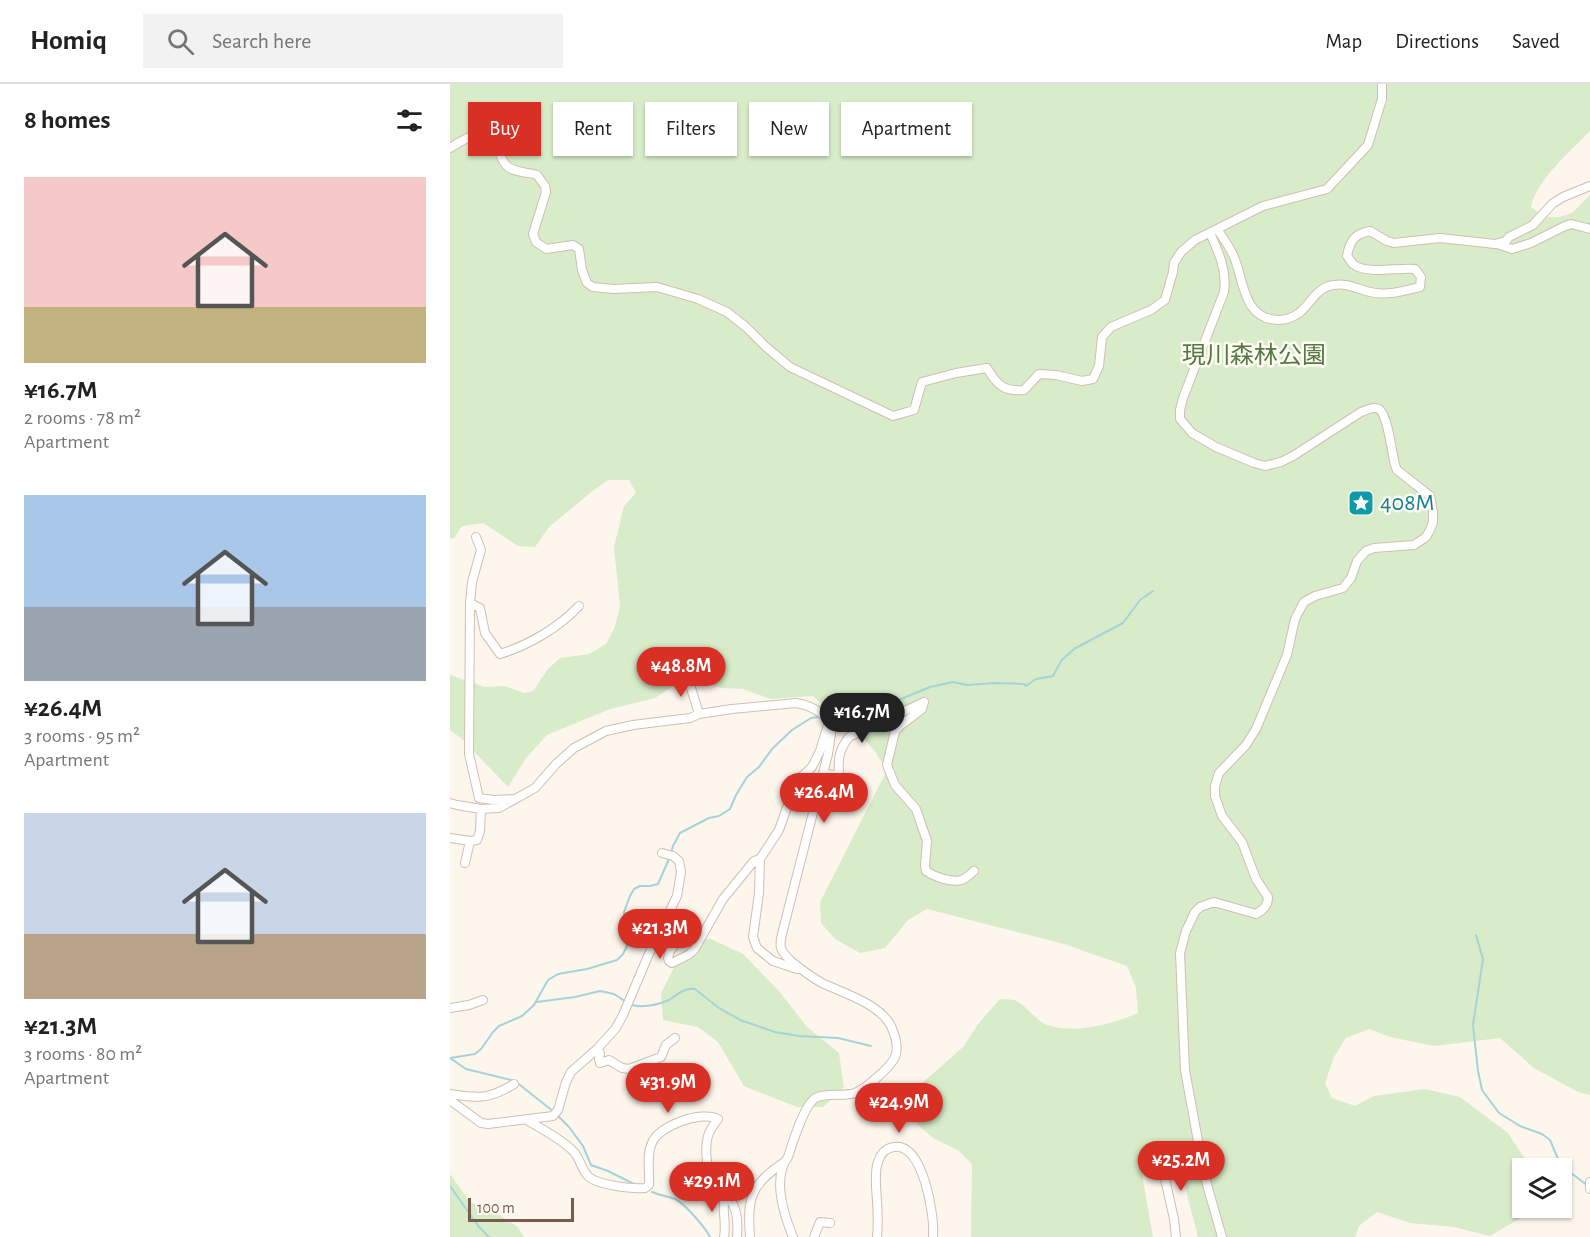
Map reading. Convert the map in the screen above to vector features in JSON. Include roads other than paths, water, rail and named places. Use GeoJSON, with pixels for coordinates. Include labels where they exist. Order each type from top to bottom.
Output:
{"type":"FeatureCollection","features":[{"type":"Feature","properties":{"kind":"street"},"geometry":{"type":"LineString","coordinates":[[450,148],[472,135],[483,135],[492,140],[506,165],[512,169],[537,175],[545,186],[546,192],[533,234],[536,242],[546,249],[573,245],[579,249],[582,270],[587,283],[593,287],[613,289],[657,287],[698,299],[727,312],[790,367],[893,416],[914,410],[922,382],[956,373],[987,368],[994,380],[1012,391],[1024,390],[1039,374],[1082,381],[1093,379],[1099,366],[1102,337],[1111,327],[1151,310],[1165,300],[1174,262],[1181,252],[1195,240],[1263,206],[1327,189],[1368,144],[1382,99],[1382,84]]}},
{"type":"Feature","properties":{"kind":"street"},"geometry":{"type":"LineString","coordinates":[[1495,244],[1506,242],[1509,237],[1533,225],[1552,204],[1563,197],[1590,186]]}},
{"type":"Feature","properties":{"kind":"street"},"geometry":{"type":"LineString","coordinates":[[1214,231],[1234,256],[1248,301],[1258,314],[1269,319],[1288,320],[1300,312],[1317,292],[1332,285],[1350,285],[1370,292],[1391,293],[1420,287],[1421,277],[1415,269],[1379,270],[1354,265],[1347,256],[1349,245],[1359,234],[1370,231],[1394,243],[1440,238],[1495,244],[1512,249],[1532,243],[1571,224],[1590,229]]}},
{"type":"Feature","properties":{"kind":"street"},"geometry":{"type":"LineString","coordinates":[[1214,231],[1223,262],[1224,292],[1183,398],[1180,419],[1192,434],[1216,447],[1266,466],[1293,456],[1361,411],[1378,408],[1382,411],[1385,420],[1397,470],[1430,496],[1433,512],[1433,522],[1426,537],[1414,545],[1374,548],[1366,551],[1357,561],[1351,578],[1343,588],[1315,596],[1304,602],[1295,619],[1287,655],[1256,729],[1246,745],[1219,773],[1215,786],[1215,796],[1222,816],[1242,843],[1256,879],[1268,897],[1263,910],[1256,914],[1214,902],[1200,907],[1186,931],[1180,953],[1185,1070],[1204,1174],[1222,1237]]}},
{"type":"Feature","properties":{"kind":"street"},"geometry":{"type":"LineString","coordinates":[[476,537],[481,550],[472,582],[470,603],[469,754],[478,796],[482,799],[514,798],[517,800]]}},
{"type":"Feature","properties":{"kind":"street"},"geometry":{"type":"LineString","coordinates":[[470,603],[480,608],[485,633],[500,654],[514,650],[540,636],[566,620],[579,606]]}},
{"type":"Feature","properties":{"kind":"street"},"geometry":{"type":"LineString","coordinates":[[687,675],[699,714]]}},
{"type":"Feature","properties":{"kind":"street"},"geometry":{"type":"LineString","coordinates":[[823,773],[839,774],[838,757],[849,737],[924,702],[922,710],[895,731],[887,765],[895,785],[916,809],[927,840],[926,872],[935,877],[963,880],[974,871]]}},
{"type":"Feature","properties":{"kind":"street"},"geometry":{"type":"LineString","coordinates":[[450,803],[481,809],[500,808],[535,788],[574,748],[606,731],[633,725],[690,718],[699,714],[732,709],[796,703],[815,708],[829,720],[831,734],[823,773],[780,946],[786,956],[803,971],[876,1010],[886,1018],[895,1037],[896,1056],[871,1082],[856,1093],[819,1096],[814,1099],[806,1111],[788,1157],[768,1173],[752,1194],[748,1209],[750,1237]]}},
{"type":"Feature","properties":{"kind":"street"},"geometry":{"type":"LineString","coordinates":[[803,971],[772,961],[757,948],[753,937],[759,893],[760,859],[779,830],[793,785],[812,768],[820,751],[829,720]]}},
{"type":"Feature","properties":{"kind":"street"},"geometry":{"type":"LineString","coordinates":[[450,838],[477,840],[480,831],[481,809]]}},
{"type":"Feature","properties":{"kind":"street"},"geometry":{"type":"LineString","coordinates":[[465,862],[471,841]]}},
{"type":"Feature","properties":{"kind":"street"},"geometry":{"type":"LineString","coordinates":[[450,1100],[481,1123],[488,1125],[527,1120],[556,1113],[571,1072],[616,1028],[677,896],[681,872],[679,861],[667,854]]}},
{"type":"Feature","properties":{"kind":"street"},"geometry":{"type":"LineString","coordinates":[[671,909],[681,924],[679,939],[668,955],[672,963],[694,950],[723,899],[754,861],[760,859]]}},
{"type":"Feature","properties":{"kind":"street"},"geometry":{"type":"LineString","coordinates":[[450,1008],[483,1000]]}},
{"type":"Feature","properties":{"kind":"street"},"geometry":{"type":"LineString","coordinates":[[597,1049],[600,1053],[600,1063],[611,1061],[629,1070],[661,1057],[666,1046],[675,1038]]}},
{"type":"Feature","properties":{"kind":"street"},"geometry":{"type":"LineString","coordinates":[[450,1094],[492,1096],[514,1084]]}},
{"type":"Feature","properties":{"kind":"street"},"geometry":{"type":"LineString","coordinates":[[527,1120],[561,1140],[576,1154],[591,1179],[604,1184],[645,1188],[648,1185],[649,1149],[656,1135],[692,1118],[702,1115],[713,1116],[718,1119],[707,1137],[706,1155],[715,1186],[734,1206],[738,1227],[737,1237]]}},
{"type":"Feature","properties":{"kind":"street"},"geometry":{"type":"LineString","coordinates":[[877,1237],[877,1166],[883,1153],[896,1147],[904,1148],[912,1154],[919,1166],[929,1197],[934,1225],[933,1237]]}},
{"type":"Feature","properties":{"kind":"street"},"geometry":{"type":"LineString","coordinates":[[1159,1152],[1176,1237]]}},
{"type":"Feature","properties":{"kind":"street"},"geometry":{"type":"LineString","coordinates":[[783,1163],[781,1198],[793,1237]]}},
{"type":"Feature","properties":{"kind":"street"},"geometry":{"type":"LineString","coordinates":[[1590,1183],[1590,1189]]}},
{"type":"Feature","properties":{"kind":"street"},"geometry":{"type":"LineString","coordinates":[[724,1237],[726,1226],[723,1203],[725,1196]]}},
{"type":"Feature","properties":{"kind":"street"},"geometry":{"type":"LineString","coordinates":[[814,1237],[820,1222],[830,1223]]}},
{"type":"Feature","properties":{"kind":"waterway"},"geometry":{"type":"LineString","coordinates":[[830,715],[838,714],[855,718],[930,687],[953,682],[967,685],[996,683],[1026,686],[1036,679],[1053,676],[1061,661],[1074,649],[1123,623],[1140,600],[1153,591]]}},
{"type":"Feature","properties":{"kind":"waterway"},"geometry":{"type":"LineString","coordinates":[[450,1058],[475,1054],[499,1026],[522,1016],[534,1005],[548,980],[558,974],[587,969],[617,960],[627,946],[624,912],[630,896],[634,889],[640,886],[658,884],[680,833],[730,809],[747,777],[759,767],[772,749],[792,730],[811,718],[819,717]]}},
{"type":"Feature","properties":{"kind":"waterway"},"geometry":{"type":"LineString","coordinates":[[1476,935],[1483,959],[1473,1025],[1482,1090],[1499,1113],[1550,1140],[1558,1159],[1567,1170],[1587,1185]]}},
{"type":"Feature","properties":{"kind":"waterway"},"geometry":{"type":"LineString","coordinates":[[631,1005],[655,1005],[669,1000],[684,990],[695,989],[719,1008],[740,1020],[775,1032],[838,1038],[871,1046]]}},
{"type":"Feature","properties":{"kind":"waterway"},"geometry":{"type":"LineString","coordinates":[[537,1002],[600,991],[614,994],[626,1002]]}},
{"type":"Feature","properties":{"kind":"waterway"},"geometry":{"type":"LineString","coordinates":[[450,1058],[466,1069],[511,1080],[520,1085],[569,1127],[583,1146],[591,1165],[636,1185]]}},
{"type":"Feature","properties":{"kind":"waterway"},"geometry":{"type":"LineString","coordinates":[[450,1186],[479,1227],[489,1237]]}},
{"type":"Feature","properties":{"kind":"waterway"},"geometry":{"type":"LineString","coordinates":[[652,1192],[679,1201],[704,1227],[710,1237]]}},
{"type":"Feature","properties":{"kind":"place","name":"408M"},"geometry":{"type":"Point","coordinates":[1361,503]}},
{"type":"Feature","properties":{"kind":"park label","name":"現川森林公園"},"geometry":{"type":"Point","coordinates":[1254,356]}}]}
